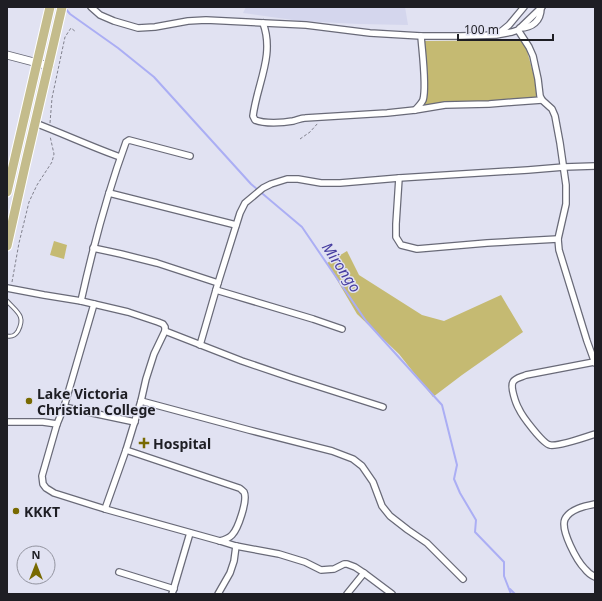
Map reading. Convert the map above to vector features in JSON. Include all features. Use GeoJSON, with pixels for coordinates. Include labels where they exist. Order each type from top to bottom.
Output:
{"type":"FeatureCollection","features":[{"type":"Feature","properties":{"kind":"main road"},"geometry":{"type":"LineString","coordinates":[[7,192],[36,63],[50,9]]}},
{"type":"Feature","properties":{"kind":"main road"},"geometry":{"type":"LineString","coordinates":[[7,246],[61,10]]}},
{"type":"Feature","properties":{"kind":"street"},"geometry":{"type":"LineString","coordinates":[[91,7],[100,15],[138,28],[155,28],[188,21],[206,20],[306,25],[370,33],[421,36],[480,36],[512,32],[519,29],[542,8]]}},
{"type":"Feature","properties":{"kind":"street"},"geometry":{"type":"LineString","coordinates":[[496,35],[509,25],[524,7]]}},
{"type":"Feature","properties":{"kind":"street"},"geometry":{"type":"LineString","coordinates":[[263,23],[267,36],[267,56],[253,116],[255,120],[259,122],[275,123],[305,118],[380,114],[445,105],[489,104],[542,100]]}},
{"type":"Feature","properties":{"kind":"street"},"geometry":{"type":"LineString","coordinates":[[519,29],[533,56],[540,96],[542,100],[552,109],[555,116],[566,185],[566,204],[558,239],[559,250],[595,362],[526,375],[515,379],[512,385],[514,397],[525,419],[543,440],[550,445],[557,445],[595,434]]}},
{"type":"Feature","properties":{"kind":"street"},"geometry":{"type":"LineString","coordinates":[[415,110],[421,103],[424,93],[424,70],[421,36]]}},
{"type":"Feature","properties":{"kind":"street"},"geometry":{"type":"LineString","coordinates":[[7,55],[49,66]]}},
{"type":"Feature","properties":{"kind":"street"},"geometry":{"type":"LineString","coordinates":[[35,123],[120,157]]}},
{"type":"Feature","properties":{"kind":"street"},"geometry":{"type":"LineString","coordinates":[[81,301],[93,248],[120,157],[126,142],[128,140],[190,156]]}},
{"type":"Feature","properties":{"kind":"street"},"geometry":{"type":"LineString","coordinates":[[200,345],[240,213],[245,203],[256,193],[275,182],[287,179],[298,179],[330,184],[564,166],[595,166]]}},
{"type":"Feature","properties":{"kind":"street"},"geometry":{"type":"LineString","coordinates":[[399,178],[396,237],[401,245],[417,249],[429,249],[457,245],[558,239]]}},
{"type":"Feature","properties":{"kind":"street"},"geometry":{"type":"LineString","coordinates":[[109,193],[236,225]]}},
{"type":"Feature","properties":{"kind":"street"},"geometry":{"type":"LineString","coordinates":[[93,248],[157,262],[218,283]]}},
{"type":"Feature","properties":{"kind":"street"},"geometry":{"type":"LineString","coordinates":[[9,288],[81,301],[128,312],[163,324],[165,327],[165,331],[154,354],[135,422],[106,509]]}},
{"type":"Feature","properties":{"kind":"street"},"geometry":{"type":"LineString","coordinates":[[216,290],[342,329]]}},
{"type":"Feature","properties":{"kind":"street"},"geometry":{"type":"LineString","coordinates":[[94,304],[64,407],[44,466],[42,484],[46,488],[54,493],[106,509],[236,546],[278,554],[305,562],[321,570],[334,569],[347,564],[355,567],[392,594]]}},
{"type":"Feature","properties":{"kind":"street"},"geometry":{"type":"LineString","coordinates":[[165,331],[242,361],[383,407]]}},
{"type":"Feature","properties":{"kind":"street"},"geometry":{"type":"LineString","coordinates":[[141,401],[332,451],[353,459],[362,466],[373,482],[382,506],[390,516],[427,543],[463,579]]}},
{"type":"Feature","properties":{"kind":"street"},"geometry":{"type":"LineString","coordinates":[[64,407],[135,422]]}},
{"type":"Feature","properties":{"kind":"street"},"geometry":{"type":"LineString","coordinates":[[7,422],[43,422],[57,424]]}},
{"type":"Feature","properties":{"kind":"street"},"geometry":{"type":"LineString","coordinates":[[126,450],[239,488],[244,492],[245,498],[243,509],[237,528],[231,536],[220,541]]}},
{"type":"Feature","properties":{"kind":"street"},"geometry":{"type":"LineString","coordinates":[[593,575],[584,568],[576,555],[567,536],[564,523],[566,517],[572,511],[595,504]]}},
{"type":"Feature","properties":{"kind":"street"},"geometry":{"type":"LineString","coordinates":[[119,572],[173,591],[190,533]]}},
{"type":"Feature","properties":{"kind":"street"},"geometry":{"type":"LineString","coordinates":[[218,594],[230,573],[234,561],[236,546]]}},
{"type":"Feature","properties":{"kind":"street"},"geometry":{"type":"LineString","coordinates":[[347,594],[364,573]]}},
{"type":"Feature","properties":{"kind":"lane"},"geometry":{"type":"LineString","coordinates":[[7,301],[21,317],[22,321],[17,334],[7,336]]}},
{"type":"Feature","properties":{"kind":"path"},"geometry":{"type":"LineString","coordinates":[[9,288],[29,202],[37,185],[52,162],[54,154],[49,129],[52,98],[65,37],[71,28],[76,32]]}},
{"type":"Feature","properties":{"kind":"path"},"geometry":{"type":"LineString","coordinates":[[300,139],[319,123]]}},
{"type":"Feature","properties":{"kind":"shaded area"},"geometry":{"type":"Polygon","coordinates":[[[246,7],[405,7],[408,25],[300,21],[243,13],[246,7]]]}},
{"type":"Feature","properties":{"kind":"shaded area"},"geometry":{"type":"Polygon","coordinates":[[[524,40],[541,101],[423,106],[421,41],[524,40]]]}},
{"type":"Feature","properties":{"kind":"shaded area"},"geometry":{"type":"Polygon","coordinates":[[[54,241],[67,245],[64,259],[50,255],[54,241]]]}},
{"type":"Feature","properties":{"kind":"shaded area"},"geometry":{"type":"Polygon","coordinates":[[[347,251],[359,275],[422,315],[444,321],[501,295],[523,332],[433,397],[399,354],[357,314],[327,263],[347,251]]]}},
{"type":"Feature","properties":{"kind":"waterway","name":"Mirongo"},"geometry":{"type":"LineString","coordinates":[[65,8],[70,14],[118,48],[154,77],[251,184],[302,227],[366,321],[442,405],[457,465],[454,479],[460,493],[476,520],[475,532],[504,562],[504,576],[511,594]]}},
{"type":"Feature","properties":{"kind":"waterway","name":"Mirongo"},"geometry":{"type":"LineString","coordinates":[[510,589],[515,594]]}},
{"type":"Feature","properties":{"kind":"place","name":"Lake Victoria Christian College"},"geometry":{"type":"Point","coordinates":[29,401]}},
{"type":"Feature","properties":{"kind":"place","name":"Hospital"},"geometry":{"type":"Point","coordinates":[144,443]}},
{"type":"Feature","properties":{"kind":"place","name":"KKKT"},"geometry":{"type":"Point","coordinates":[16,511]}}]}
